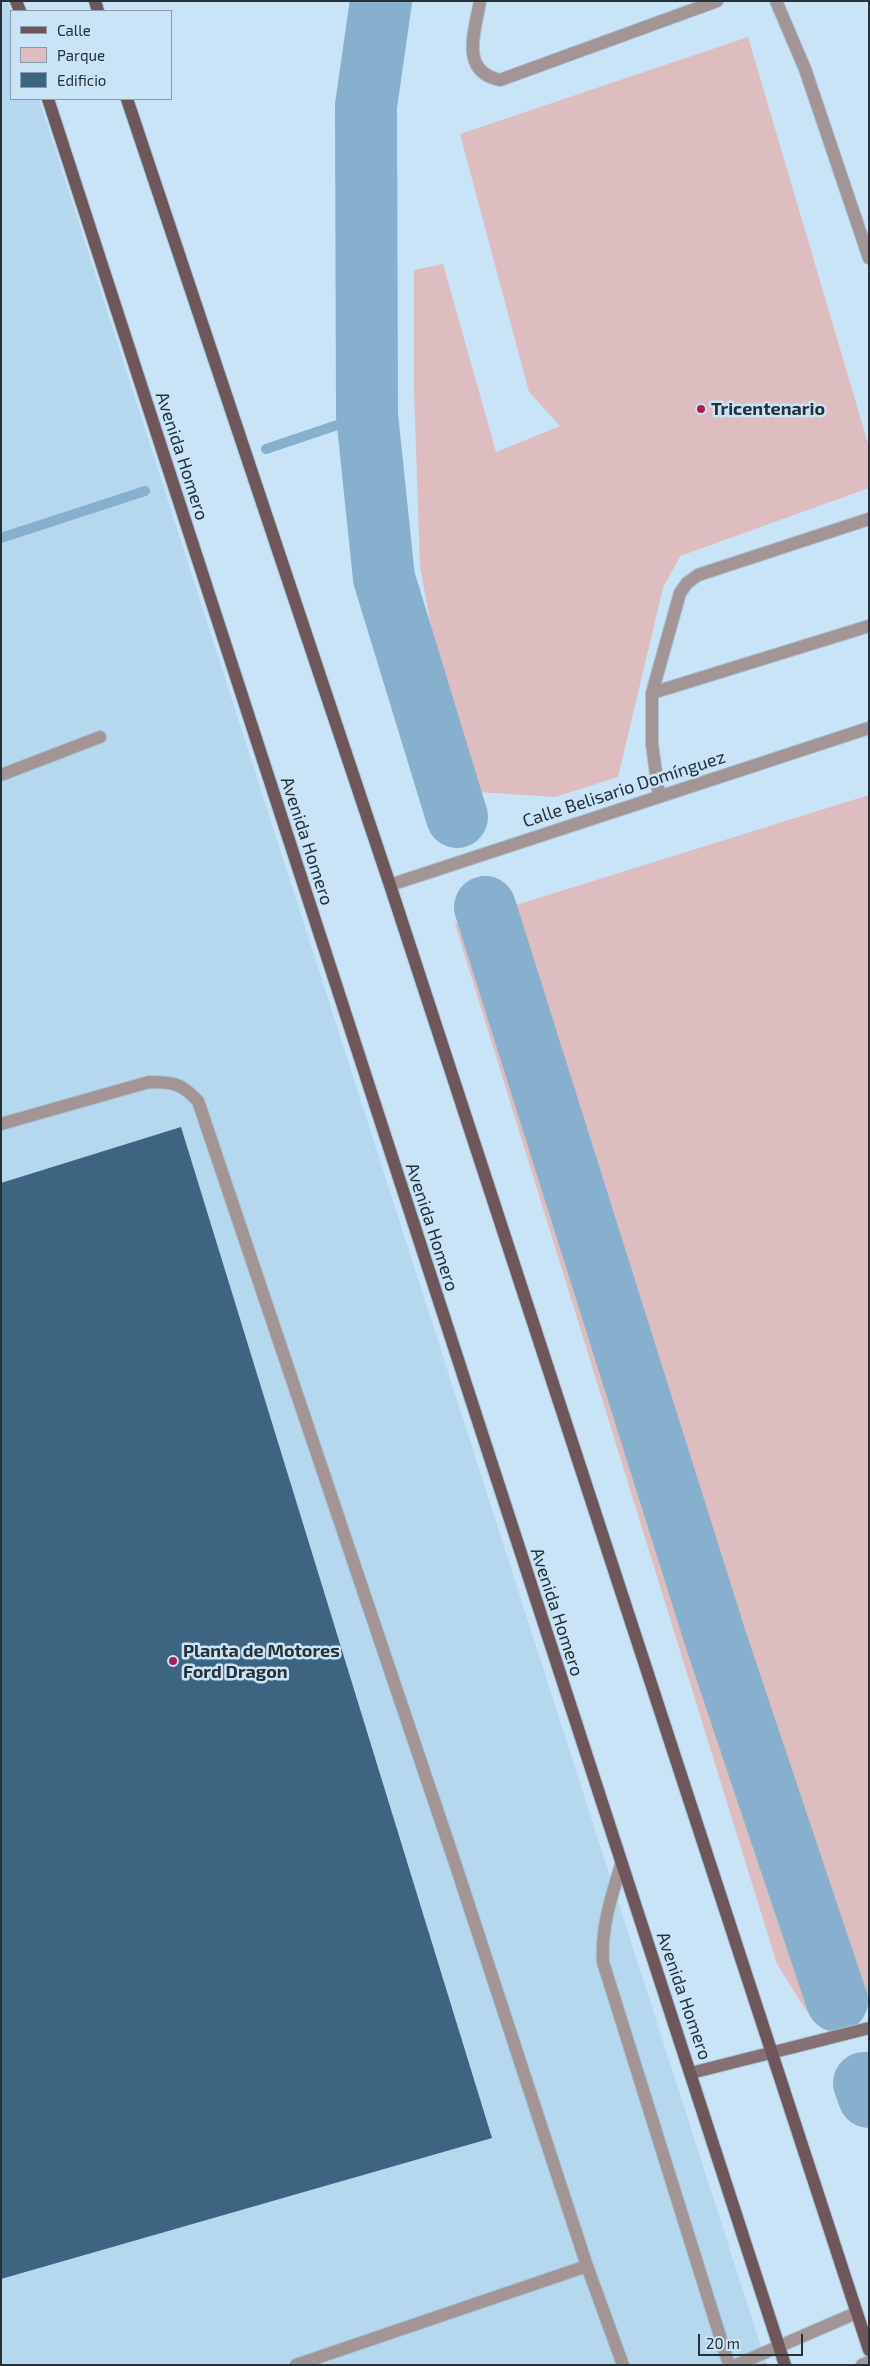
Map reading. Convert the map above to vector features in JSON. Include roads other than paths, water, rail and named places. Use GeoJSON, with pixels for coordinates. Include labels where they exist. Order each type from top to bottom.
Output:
{"type":"FeatureCollection","features":[{"type":"Feature","properties":{"kind":"main road","name":"Avenida Homero"},"geometry":{"type":"LineString","coordinates":[[48,100],[785,2365]]}},
{"type":"Feature","properties":{"kind":"main road"},"geometry":{"type":"LineString","coordinates":[[127,100],[390,885],[869,2350]]}},
{"type":"Feature","properties":{"kind":"main road"},"geometry":{"type":"LineString","coordinates":[[691,2073],[869,2028]]}},
{"type":"Feature","properties":{"kind":"street"},"geometry":{"type":"LineString","coordinates":[[480,1],[472,58],[477,69],[486,77],[500,80],[718,1]]}},
{"type":"Feature","properties":{"kind":"street"},"geometry":{"type":"LineString","coordinates":[[776,1],[805,69],[869,258]]}},
{"type":"Feature","properties":{"kind":"street"},"geometry":{"type":"LineString","coordinates":[[659,796],[652,744],[652,693],[680,593],[687,583],[698,575],[869,519]]}},
{"type":"Feature","properties":{"kind":"street"},"geometry":{"type":"LineString","coordinates":[[652,693],[869,626]]}},
{"type":"Feature","properties":{"kind":"street","name":"Calle Belisario Domínguez"},"geometry":{"type":"LineString","coordinates":[[390,885],[869,728]]}},
{"type":"Feature","properties":{"kind":"street"},"geometry":{"type":"LineString","coordinates":[[1,775],[100,737]]}},
{"type":"Feature","properties":{"kind":"street"},"geometry":{"type":"LineString","coordinates":[[1,1124],[150,1082],[170,1082],[186,1089],[198,1101],[455,1863],[587,2266],[623,2365]]}},
{"type":"Feature","properties":{"kind":"street"},"geometry":{"type":"LineString","coordinates":[[621,1865],[604,1919],[603,1962],[729,2365]]}},
{"type":"Feature","properties":{"kind":"street"},"geometry":{"type":"LineString","coordinates":[[296,2365],[587,2266]]}},
{"type":"Feature","properties":{"kind":"street"},"geometry":{"type":"LineString","coordinates":[[736,2365],[856,2313]]}},
{"type":"Feature","properties":{"kind":"street"},"geometry":{"type":"LineString","coordinates":[[862,2365],[869,2362]]}},
{"type":"Feature","properties":{"kind":"waterway"},"geometry":{"type":"LineString","coordinates":[[381,1],[366,106],[367,415],[384,578],[457,817]]}},
{"type":"Feature","properties":{"kind":"waterway"},"geometry":{"type":"LineString","coordinates":[[266,449],[367,415]]}},
{"type":"Feature","properties":{"kind":"waterway"},"geometry":{"type":"LineString","coordinates":[[1,538],[145,491]]}},
{"type":"Feature","properties":{"kind":"waterway"},"geometry":{"type":"LineString","coordinates":[[485,907],[715,1637],[837,2001]]}},
{"type":"Feature","properties":{"kind":"waterway"},"geometry":{"type":"LineString","coordinates":[[864,2083],[869,2097]]}},
{"type":"Feature","properties":{"kind":"place","name":"Tricentenario"},"geometry":{"type":"Point","coordinates":[701,409]}},
{"type":"Feature","properties":{"kind":"place","name":"Planta de Motores Ford Dragon"},"geometry":{"type":"Point","coordinates":[173,1661]}}]}
